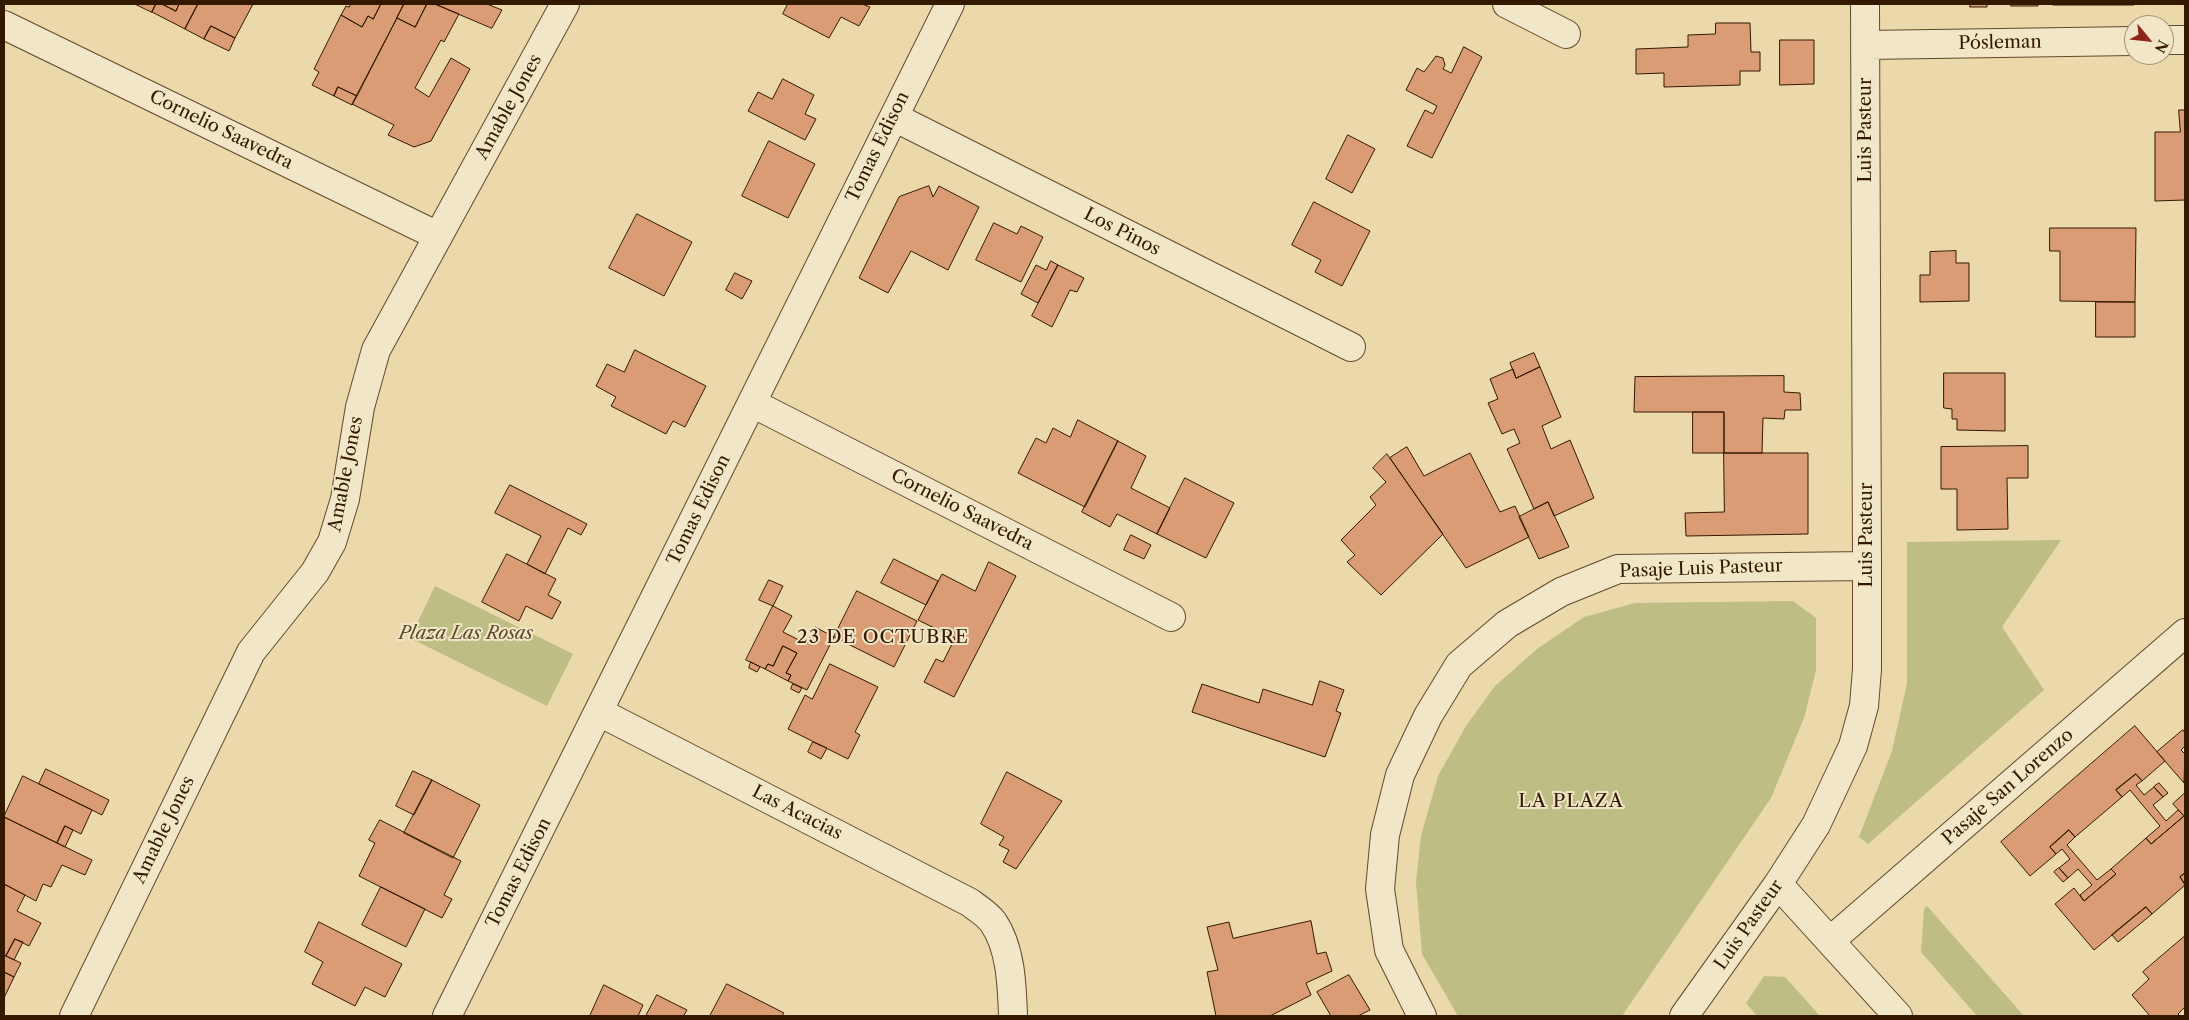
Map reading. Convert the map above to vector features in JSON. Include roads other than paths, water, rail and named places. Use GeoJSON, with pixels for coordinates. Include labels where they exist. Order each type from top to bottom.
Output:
{"type":"FeatureCollection","features":[{"type":"Feature","properties":{"kind":"street","name":"Amable Jones"},"geometry":{"type":"LineString","coordinates":[[74,1016],[251,652],[315,572],[332,542],[345,499],[360,407],[376,350],[565,4]]}},
{"type":"Feature","properties":{"kind":"street","name":"Tomas Edison"},"geometry":{"type":"LineString","coordinates":[[447,1016],[950,4]]}},
{"type":"Feature","properties":{"kind":"street"},"geometry":{"type":"LineString","coordinates":[[1507,4],[1566,34]]}},
{"type":"Feature","properties":{"kind":"street","name":"Luis Pasteur"},"geometry":{"type":"LineString","coordinates":[[1684,1016],[1778,884],[1816,825],[1853,746],[1864,706],[1867,669],[1865,4]]}},
{"type":"Feature","properties":{"kind":"street","name":"Cornelio Saavedra"},"geometry":{"type":"LineString","coordinates":[[4,25],[438,236]]}},
{"type":"Feature","properties":{"kind":"street","name":"Pósleman"},"geometry":{"type":"LineString","coordinates":[[1866,45],[2124,41]]}},
{"type":"Feature","properties":{"kind":"street","name":"Los Pinos"},"geometry":{"type":"LineString","coordinates":[[894,116],[1351,347]]}},
{"type":"Feature","properties":{"kind":"street","name":"Cornelio Saavedra"},"geometry":{"type":"LineString","coordinates":[[752,403],[1171,617]]}},
{"type":"Feature","properties":{"kind":"street","name":"Pasaje Luis Pasteur"},"geometry":{"type":"LineString","coordinates":[[1422,1016],[1389,950],[1380,889],[1385,835],[1400,776],[1428,716],[1459,665],[1507,624],[1561,592],[1618,569],[1867,566]]}},
{"type":"Feature","properties":{"kind":"street","name":"Pasaje San Lorenzo"},"geometry":{"type":"LineString","coordinates":[[1830,941],[2185,633]]}},
{"type":"Feature","properties":{"kind":"street","name":"Las Acacias"},"geometry":{"type":"LineString","coordinates":[[599,712],[969,902],[991,921],[1004,944],[1010,975],[1013,1016]]}},
{"type":"Feature","properties":{"kind":"street"},"geometry":{"type":"LineString","coordinates":[[1778,884],[1898,1016]]}},
{"type":"Feature","properties":{"kind":"district","name":"23 DE OCTUBRE"},"geometry":{"type":"Point","coordinates":[883,638]}},
{"type":"Feature","properties":{"kind":"district","name":"LA PLAZA"},"geometry":{"type":"Point","coordinates":[1571,802]}},
{"type":"Feature","properties":{"kind":"park label","name":"Plaza Las Rosas"},"geometry":{"type":"Point","coordinates":[466,634]}}]}
